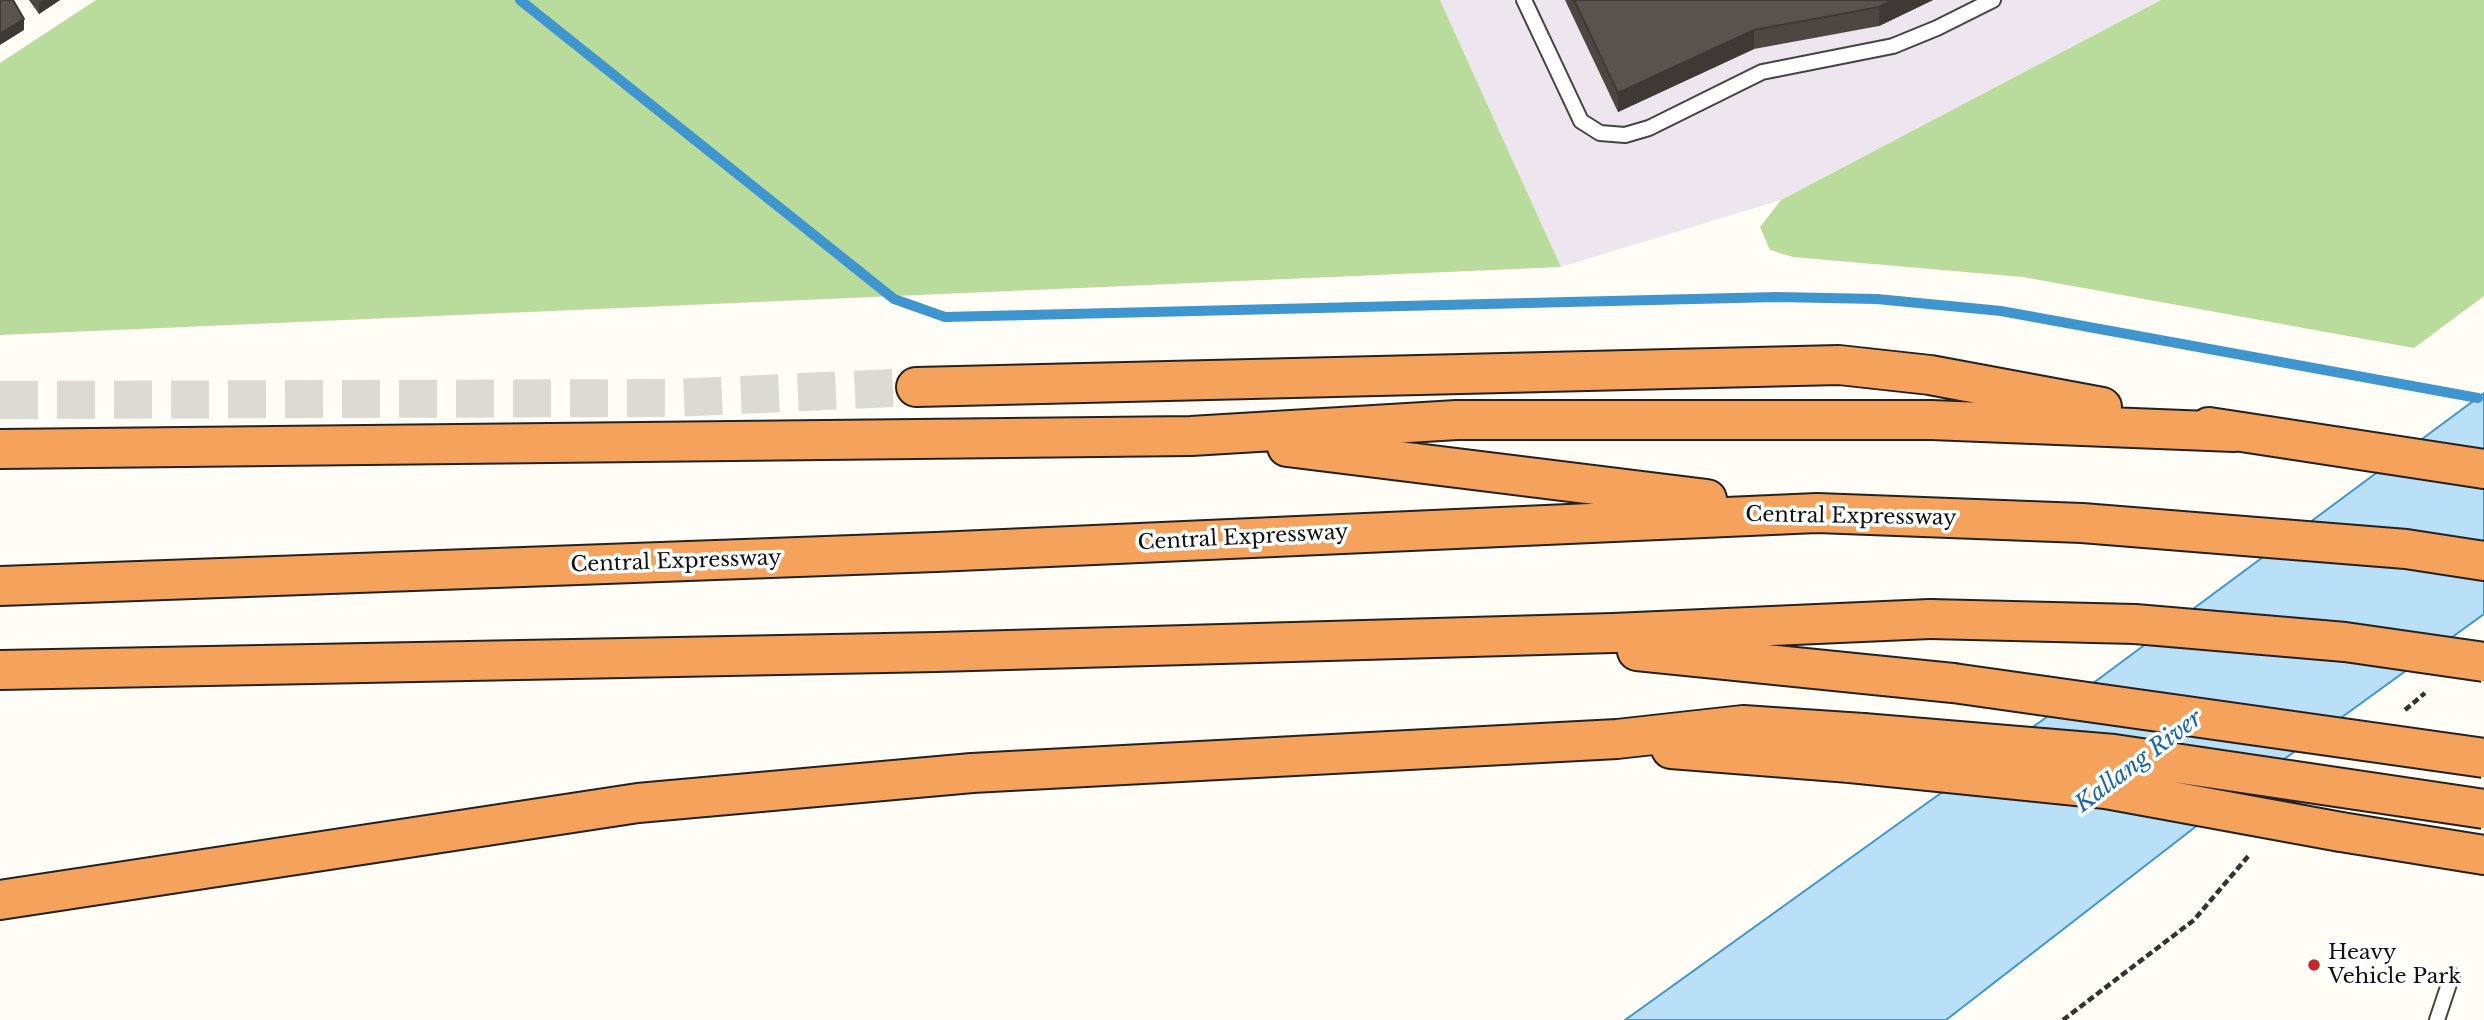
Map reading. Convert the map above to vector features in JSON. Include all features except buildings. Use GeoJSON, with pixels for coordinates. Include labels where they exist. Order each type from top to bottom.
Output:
{"type":"FeatureCollection","features":[{"type":"Feature","properties":{"kind":"highway"},"geometry":{"type":"LineString","coordinates":[[916,387],[1839,365],[1930,375],[2234,432],[2484,469]]}},
{"type":"Feature","properties":{"kind":"highway"},"geometry":{"type":"LineString","coordinates":[[0,449],[1191,436],[1457,419],[1931,420],[2234,432]]}},
{"type":"Feature","properties":{"kind":"highway"},"geometry":{"type":"LineString","coordinates":[[1191,436],[1817,513]]}},
{"type":"Feature","properties":{"kind":"highway","name":"Central Expressway"},"geometry":{"type":"LineString","coordinates":[[0,586],[936,552],[1817,513],[2082,523],[2406,550],[2484,561]]}},
{"type":"Feature","properties":{"kind":"highway"},"geometry":{"type":"LineString","coordinates":[[0,670],[937,653],[1930,619],[2135,625],[2345,642],[2484,662]]}},
{"type":"Feature","properties":{"kind":"highway"},"geometry":{"type":"LineString","coordinates":[[1489,636],[1952,683],[2484,758]]}},
{"type":"Feature","properties":{"kind":"highway"},"geometry":{"type":"LineString","coordinates":[[0,900],[638,803],[972,773],[1617,740],[1690,752],[1856,748],[2114,754],[2484,809]]}},
{"type":"Feature","properties":{"kind":"highway"},"geometry":{"type":"LineString","coordinates":[[1856,748],[2484,855]]}},
{"type":"Feature","properties":{"kind":"lane"},"geometry":{"type":"LineString","coordinates":[[1524,0],[1581,121],[1600,132],[1625,135],[1649,128],[1762,72],[1893,46],[1937,29],[1993,0]]}},
{"type":"Feature","properties":{"kind":"lane"},"geometry":{"type":"LineString","coordinates":[[2437,1020],[2452,975]]}},
{"type":"Feature","properties":{"kind":"path"},"geometry":{"type":"LineString","coordinates":[[2063,1020],[2194,920]]}},
{"type":"Feature","properties":{"kind":"shaded area"},"geometry":{"type":"Polygon","coordinates":[[[1440,0],[2161,0],[1781,200],[1561,267],[1440,0]]]}},
{"type":"Feature","properties":{"kind":"green space"},"geometry":{"type":"Polygon","coordinates":[[[96,0],[1440,0],[1561,267],[0,335],[0,63],[96,0]]]}},
{"type":"Feature","properties":{"kind":"green space"},"geometry":{"type":"Polygon","coordinates":[[[2161,0],[2484,0],[2484,296],[2414,348],[2023,277],[1793,257],[1770,250],[1760,227],[1781,200],[2161,0]]]}},
{"type":"Feature","properties":{"kind":"water","name":"Kallang River"},"geometry":{"type":"Polygon","coordinates":[[[2484,393],[2484,614],[2265,773],[1946,1020],[1625,1020],[2069,701],[2484,393]]]}},
{"type":"Feature","properties":{"kind":"waterway"},"geometry":{"type":"LineString","coordinates":[[520,0],[894,299],[945,317],[1777,297],[1877,299],[2001,311],[2478,398]]}},
{"type":"Feature","properties":{"kind":"tunnel"},"geometry":{"type":"LineString","coordinates":[[0,400],[671,398],[916,387]]}},
{"type":"Feature","properties":{"kind":"place","name":"Heavy Vehicle Park"},"geometry":{"type":"Point","coordinates":[2314,965]}}]}
